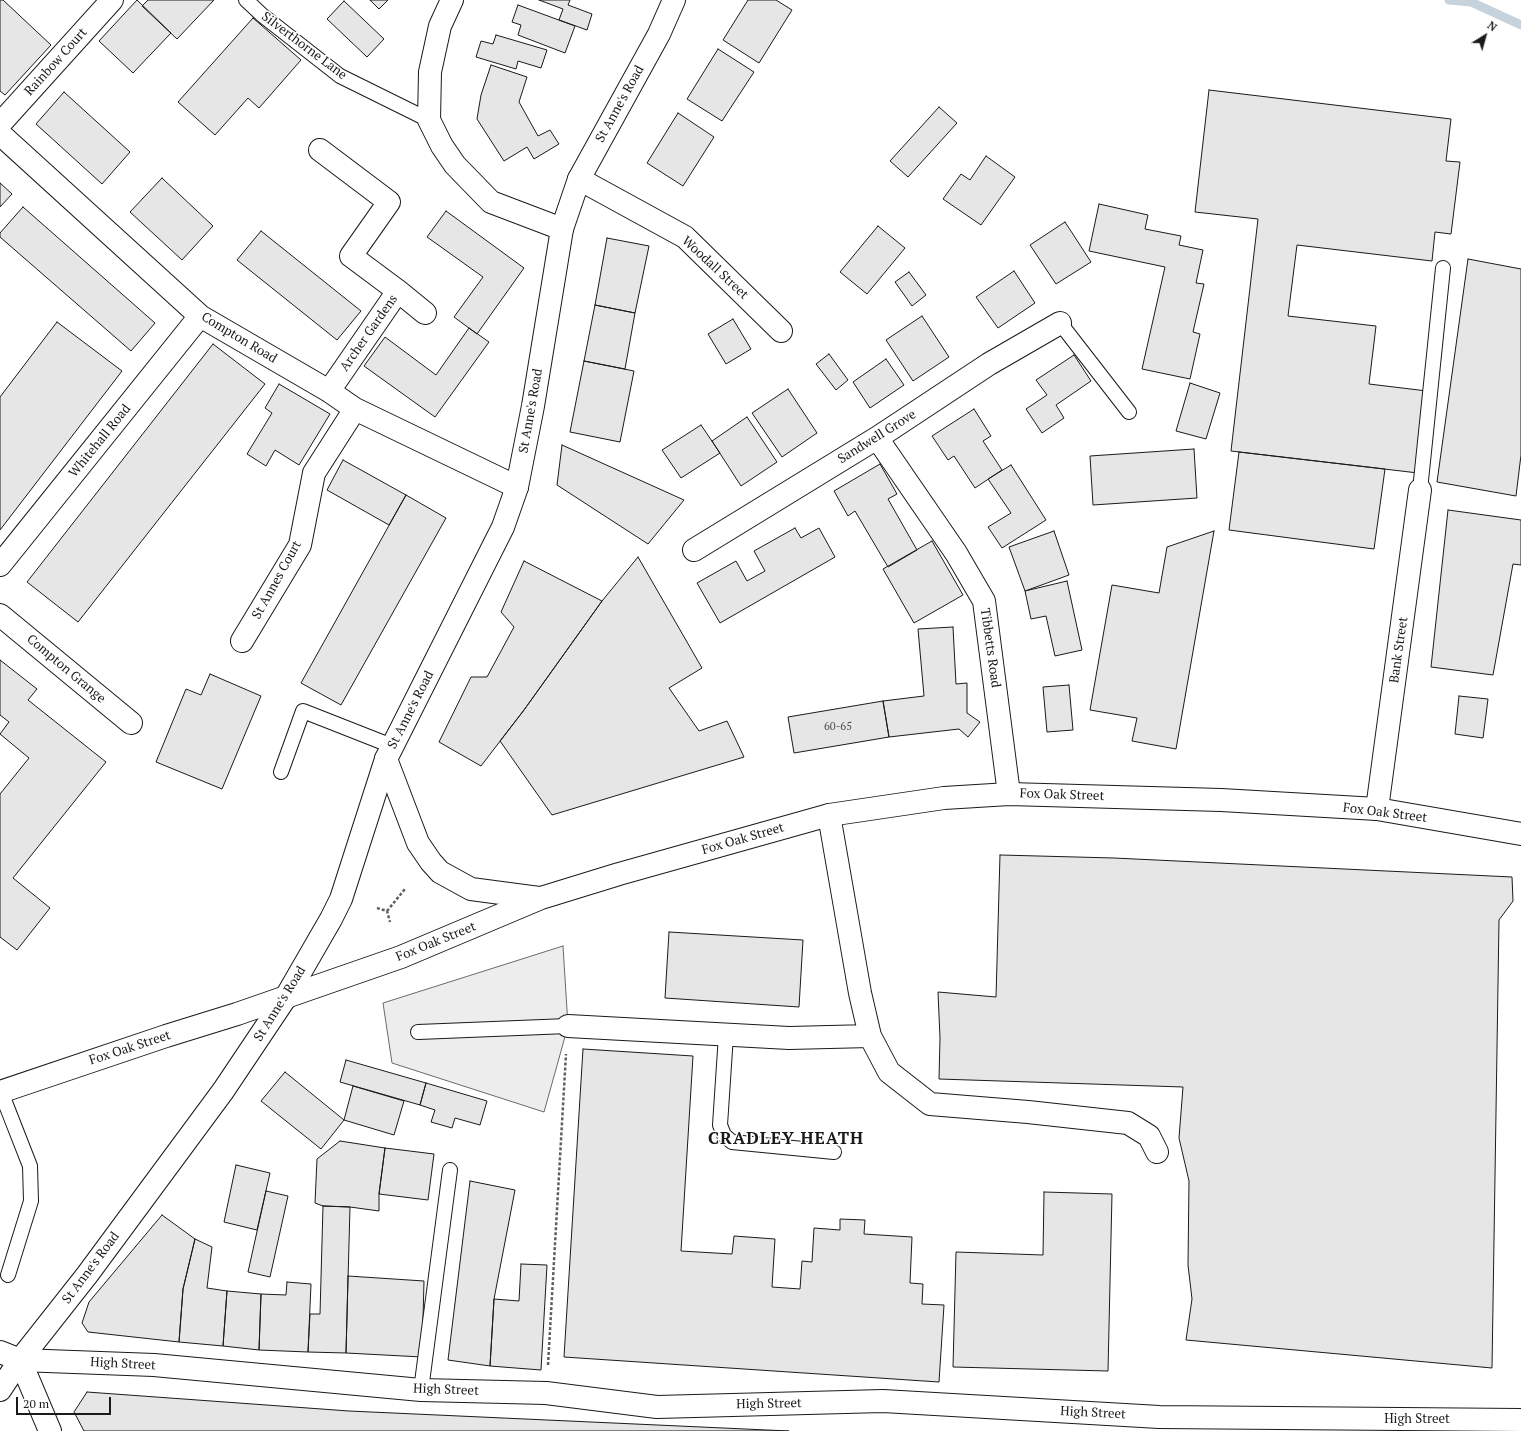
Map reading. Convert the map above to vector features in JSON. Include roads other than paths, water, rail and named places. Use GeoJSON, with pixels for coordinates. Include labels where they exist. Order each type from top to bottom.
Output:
{"type":"FeatureCollection","features":[{"type":"Feature","properties":{"kind":"street","name":"Rainbow Court"},"geometry":{"type":"LineString","coordinates":[[0,124],[112,0]]}},
{"type":"Feature","properties":{"kind":"street"},"geometry":{"type":"LineString","coordinates":[[452,0],[440,26],[430,72],[429,120],[442,146],[455,165],[491,202],[562,229]]}},
{"type":"Feature","properties":{"kind":"street","name":"St Anne's Road"},"geometry":{"type":"LineString","coordinates":[[0,1390],[10,1356],[87,1275],[223,1091],[286,997],[332,919],[340,900],[389,753],[503,527],[517,487],[533,406],[562,229],[579,179],[659,34],[674,0]]}},
{"type":"Feature","properties":{"kind":"street","name":"Compton Road"},"geometry":{"type":"LineString","coordinates":[[0,134],[200,316],[329,391],[355,409],[517,487]]}},
{"type":"Feature","properties":{"kind":"street","name":"Archer Gardens"},"geometry":{"type":"LineString","coordinates":[[320,150],[389,202],[351,256],[398,291],[329,391]]}},
{"type":"Feature","properties":{"kind":"street","name":"Woodall Street"},"geometry":{"type":"LineString","coordinates":[[579,179],[685,237],[781,331]]}},
{"type":"Feature","properties":{"kind":"street"},"geometry":{"type":"LineString","coordinates":[[398,291],[425,313]]}},
{"type":"Feature","properties":{"kind":"street","name":"Whitehall Road"},"geometry":{"type":"LineString","coordinates":[[0,565],[200,316]]}},
{"type":"Feature","properties":{"kind":"street","name":"Sandwell Grove"},"geometry":{"type":"LineString","coordinates":[[694,550],[876,438],[989,364],[1060,323]]}},
{"type":"Feature","properties":{"kind":"street","name":"St Annes Court"},"geometry":{"type":"LineString","coordinates":[[242,641],[300,545],[314,473],[355,409]]}},
{"type":"Feature","properties":{"kind":"street","name":"Tibbetts Road"},"geometry":{"type":"LineString","coordinates":[[876,438],[956,553],[984,602],[1009,794]]}},
{"type":"Feature","properties":{"kind":"street","name":"Bank Street"},"geometry":{"type":"LineString","coordinates":[[1377,809],[1420,490]]}},
{"type":"Feature","properties":{"kind":"street","name":"Compton Grange"},"geometry":{"type":"LineString","coordinates":[[0,615],[131,723]]}},
{"type":"Feature","properties":{"kind":"street"},"geometry":{"type":"LineString","coordinates":[[389,753],[418,843],[440,872],[471,889],[541,898]]}},
{"type":"Feature","properties":{"kind":"street","name":"Fox Oak Street"},"geometry":{"type":"LineString","coordinates":[[0,1092],[286,997],[401,957],[541,898],[619,874],[829,815],[944,798],[1009,794],[1221,800],[1377,809],[1521,834]]}},
{"type":"Feature","properties":{"kind":"street"},"geometry":{"type":"LineString","coordinates":[[829,815],[860,993],[870,1036],[889,1072],[930,1104],[1028,1112],[1128,1123],[1149,1136],[1157,1152]]}},
{"type":"Feature","properties":{"kind":"street"},"geometry":{"type":"LineString","coordinates":[[568,1026],[789,1038],[870,1036]]}},
{"type":"Feature","properties":{"kind":"street"},"geometry":{"type":"LineString","coordinates":[[10,1356],[50,1431]]}},
{"type":"Feature","properties":{"kind":"street","name":"High Street"},"geometry":{"type":"LineString","coordinates":[[10,1356],[154,1365],[421,1390],[546,1393],[657,1407],[882,1401],[1162,1424],[1521,1420]]}},
{"type":"Feature","properties":{"kind":"lane","name":"Silverthorne Lane"},"geometry":{"type":"LineString","coordinates":[[246,0],[262,15],[340,76],[429,120]]}},
{"type":"Feature","properties":{"kind":"lane"},"geometry":{"type":"LineString","coordinates":[[1420,490],[1443,268]]}},
{"type":"Feature","properties":{"kind":"lane"},"geometry":{"type":"LineString","coordinates":[[1060,323],[1129,412]]}},
{"type":"Feature","properties":{"kind":"lane"},"geometry":{"type":"LineString","coordinates":[[281,772],[303,711],[389,753]]}},
{"type":"Feature","properties":{"kind":"lane"},"geometry":{"type":"LineString","coordinates":[[418,1032],[568,1026]]}},
{"type":"Feature","properties":{"kind":"lane"},"geometry":{"type":"LineString","coordinates":[[726,1035],[720,1125],[724,1135],[732,1142],[834,1152]]}},
{"type":"Feature","properties":{"kind":"lane"},"geometry":{"type":"LineString","coordinates":[[0,1092],[30,1166],[31,1200],[8,1275]]}},
{"type":"Feature","properties":{"kind":"lane"},"geometry":{"type":"LineString","coordinates":[[421,1390],[450,1170]]}},
{"type":"Feature","properties":{"kind":"waterway"},"geometry":{"type":"LineString","coordinates":[[1449,0],[1471,2],[1521,25]]}},
{"type":"Feature","properties":{"kind":"district","name":"CRADLEY HEATH"},"geometry":{"type":"Point","coordinates":[786,1139]}}]}
